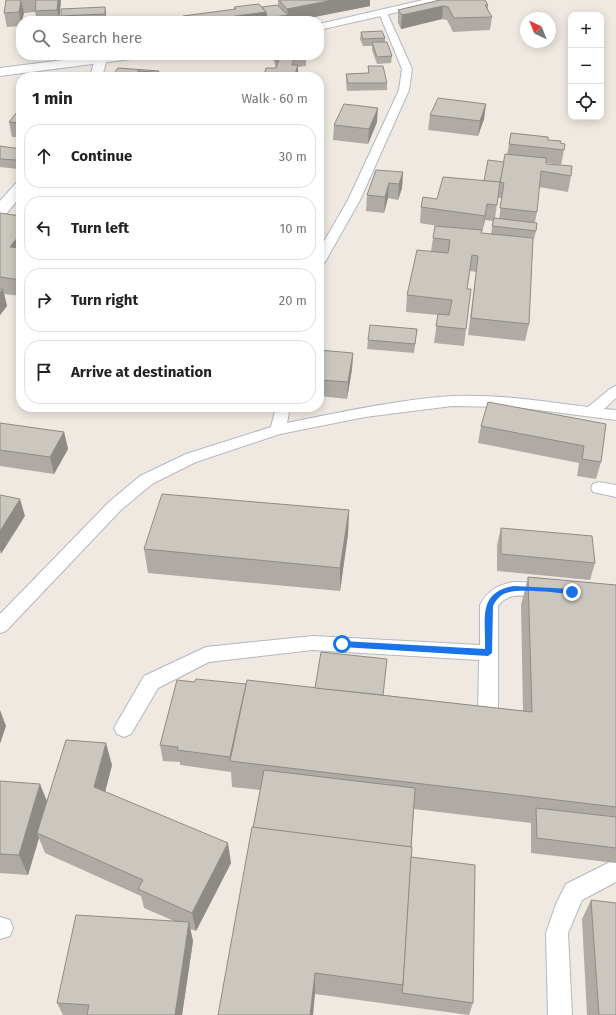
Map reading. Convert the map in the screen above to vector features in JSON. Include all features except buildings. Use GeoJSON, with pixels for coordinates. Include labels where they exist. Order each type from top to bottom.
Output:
{"type":"FeatureCollection","features":[{"type":"Feature","properties":{"kind":"street"},"geometry":{"type":"LineString","coordinates":[[324,25],[438,0]]}},
{"type":"Feature","properties":{"kind":"street"},"geometry":{"type":"LineString","coordinates":[[0,72],[92,60]]}},
{"type":"Feature","properties":{"kind":"street"},"geometry":{"type":"LineString","coordinates":[[97,72],[100,60]]}},
{"type":"Feature","properties":{"kind":"street"},"geometry":{"type":"LineString","coordinates":[[0,211],[16,192]]}},
{"type":"Feature","properties":{"kind":"lane"},"geometry":{"type":"LineString","coordinates":[[324,252],[354,200],[404,90],[407,69],[383,13]]}},
{"type":"Feature","properties":{"kind":"lane"},"geometry":{"type":"LineString","coordinates":[[592,411],[616,391]]}},
{"type":"Feature","properties":{"kind":"lane"},"geometry":{"type":"LineString","coordinates":[[0,626],[115,506],[146,480],[191,458],[278,430],[365,412],[452,401],[515,402],[616,415]]}},
{"type":"Feature","properties":{"kind":"lane"},"geometry":{"type":"LineString","coordinates":[[278,430],[282,412]]}},
{"type":"Feature","properties":{"kind":"lane"},"geometry":{"type":"LineString","coordinates":[[599,488],[616,491]]}},
{"type":"Feature","properties":{"kind":"lane"},"geometry":{"type":"LineString","coordinates":[[488,719],[489,606],[493,598],[503,591],[514,589],[561,591]]}},
{"type":"Feature","properties":{"kind":"lane"},"geometry":{"type":"LineString","coordinates":[[124,728],[151,682],[206,655],[313,643],[488,653]]}},
{"type":"Feature","properties":{"kind":"lane"},"geometry":{"type":"LineString","coordinates":[[560,1015],[558,933],[564,912],[574,892],[616,870]]}},
{"type":"Feature","properties":{"kind":"route"},"geometry":{"type":"LineString","coordinates":[[342,644],[488,653],[489,606],[493,598],[503,591],[514,589],[572,592]]}}]}
